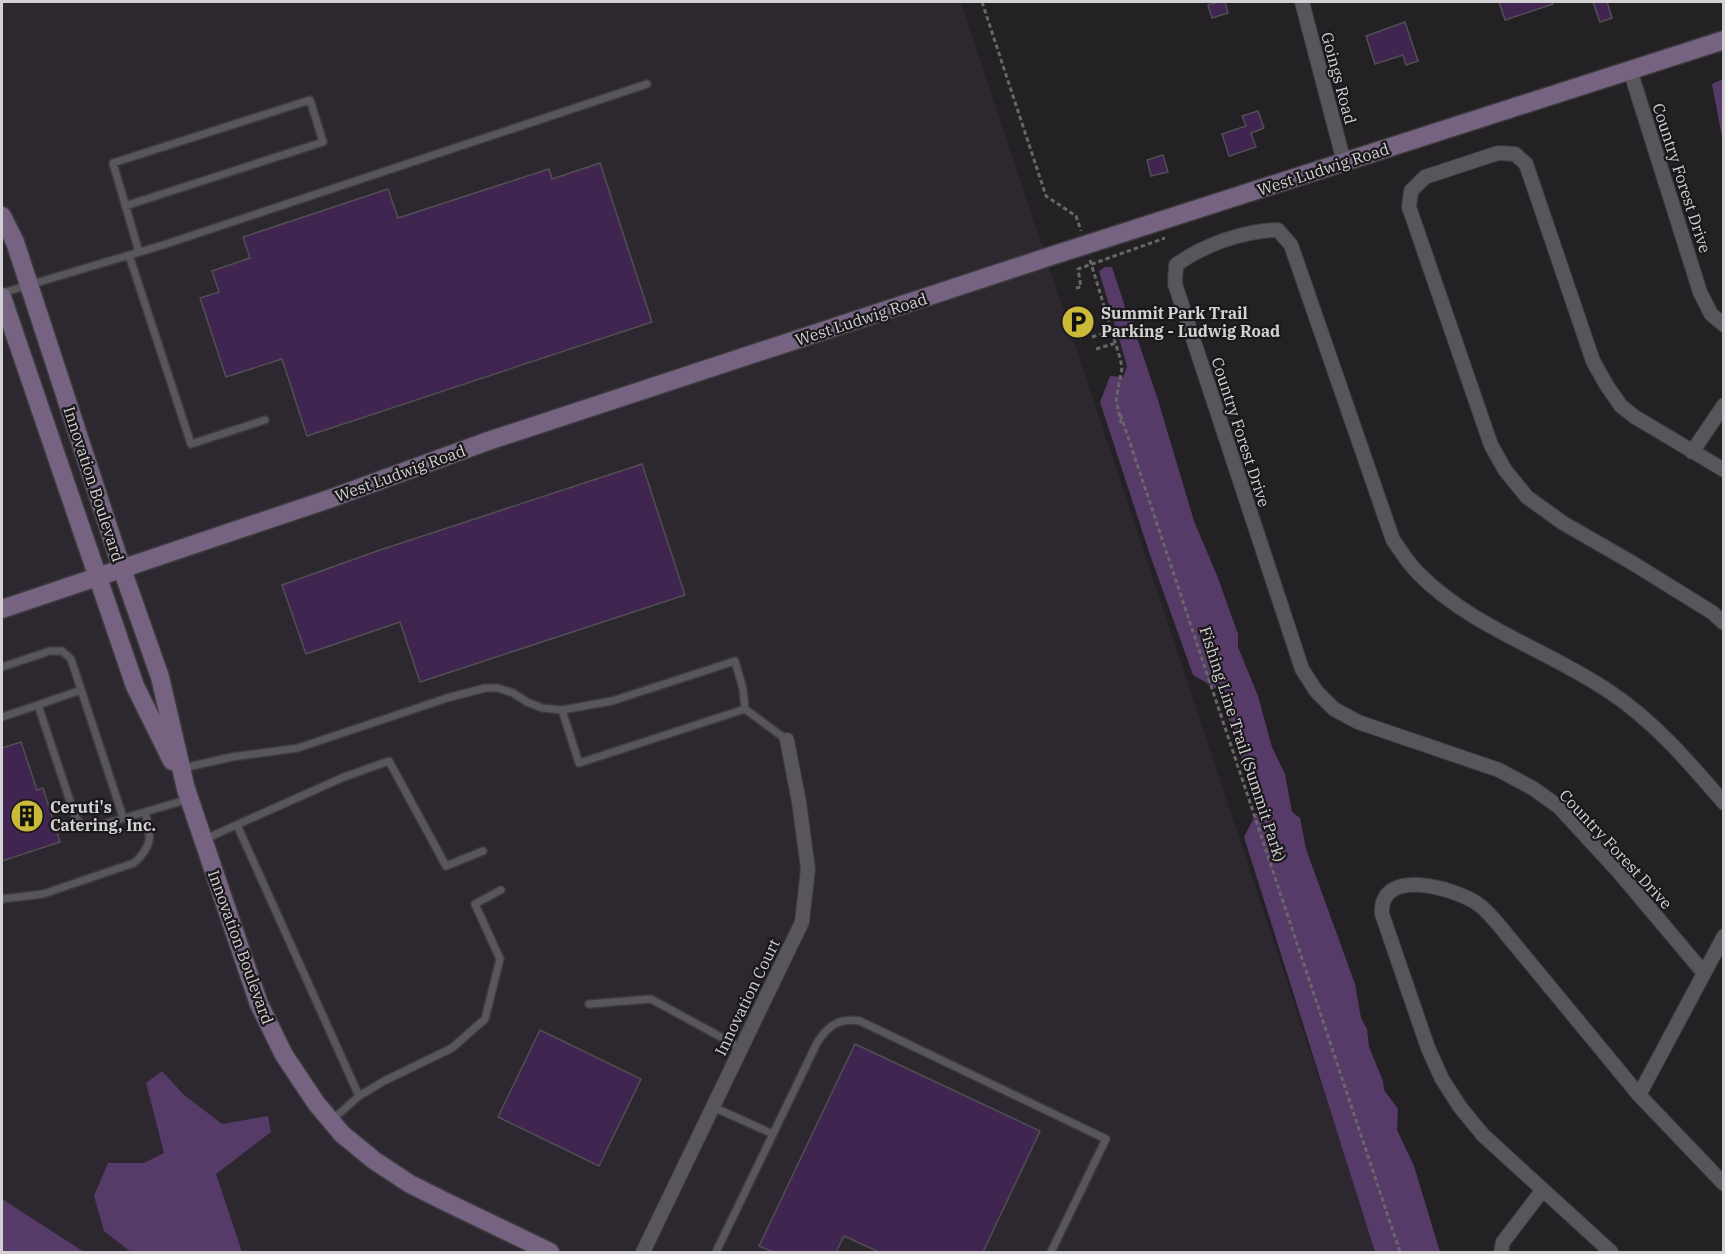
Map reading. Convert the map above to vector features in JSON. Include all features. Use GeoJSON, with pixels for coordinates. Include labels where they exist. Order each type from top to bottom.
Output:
{"type":"FeatureCollection","features":[{"type":"Feature","properties":{"kind":"main road","name":"West Ludwig Road"},"geometry":{"type":"LineString","coordinates":[[2,609],[329,499],[488,441],[1042,259],[1724,40]]}},
{"type":"Feature","properties":{"kind":"main road","name":"Innovation Boulevard"},"geometry":{"type":"LineString","coordinates":[[2,216],[15,242],[122,569],[160,677],[187,794],[259,1004],[284,1055],[316,1103],[342,1134],[375,1161],[410,1184],[550,1252]]}},
{"type":"Feature","properties":{"kind":"main road","name":"Innovation Boulevard"},"geometry":{"type":"LineString","coordinates":[[2,295],[135,686],[187,794]]}},
{"type":"Feature","properties":{"kind":"street","name":"Goings Road"},"geometry":{"type":"LineString","coordinates":[[1302,2],[1344,162]]}},
{"type":"Feature","properties":{"kind":"street","name":"Country Forest Drive"},"geometry":{"type":"LineString","coordinates":[[1630,70],[1700,292],[1711,314],[1724,325]]}},
{"type":"Feature","properties":{"kind":"street"},"geometry":{"type":"LineString","coordinates":[[1724,470],[1635,417],[1622,406],[1606,386],[1593,361],[1526,164],[1515,154],[1498,153],[1425,177],[1411,191],[1409,207],[1491,445],[1505,470],[1527,497],[1563,523],[1631,562],[1713,613],[1724,623]]}},
{"type":"Feature","properties":{"kind":"street","name":"Country Forest Drive"},"geometry":{"type":"LineString","coordinates":[[1703,972],[1618,871],[1559,807],[1534,789],[1499,770],[1358,722],[1334,709],[1316,691],[1302,669],[1175,284],[1176,265],[1194,252],[1258,230],[1278,230],[1291,245],[1393,540],[1417,572],[1463,610],[1605,688],[1630,706],[1658,729],[1724,803]]}},
{"type":"Feature","properties":{"kind":"street"},"geometry":{"type":"LineString","coordinates":[[1692,452],[1724,405]]}},
{"type":"Feature","properties":{"kind":"street","name":"Innovation Court"},"geometry":{"type":"LineString","coordinates":[[643,1252],[802,922],[808,869],[799,802],[787,740]]}},
{"type":"Feature","properties":{"kind":"street"},"geometry":{"type":"LineString","coordinates":[[1611,1252],[1483,1135],[1460,1107],[1442,1078],[1428,1048],[1382,914],[1381,903],[1388,892],[1398,886],[1414,883],[1444,890],[1479,904],[1639,1095],[1724,1184]]}},
{"type":"Feature","properties":{"kind":"street"},"geometry":{"type":"LineString","coordinates":[[1639,1095],[1724,936]]}},
{"type":"Feature","properties":{"kind":"street"},"geometry":{"type":"LineString","coordinates":[[1501,1252],[1503,1242],[1542,1191]]}},
{"type":"Feature","properties":{"kind":"lane"},"geometry":{"type":"LineString","coordinates":[[2,295],[28,284],[139,252],[647,84]]}},
{"type":"Feature","properties":{"kind":"lane"},"geometry":{"type":"LineString","coordinates":[[126,206],[323,142],[310,100],[113,164],[139,252]]}},
{"type":"Feature","properties":{"kind":"lane"},"geometry":{"type":"LineString","coordinates":[[129,255],[191,444],[265,420]]}},
{"type":"Feature","properties":{"kind":"lane"},"geometry":{"type":"LineString","coordinates":[[2,667],[50,651],[62,651],[71,659],[123,818]]}},
{"type":"Feature","properties":{"kind":"lane"},"geometry":{"type":"LineString","coordinates":[[181,768],[232,757],[298,748],[447,698],[485,688],[498,688],[542,708],[562,710],[612,701],[735,662],[743,689],[744,709]]}},
{"type":"Feature","properties":{"kind":"lane"},"geometry":{"type":"LineString","coordinates":[[2,717],[81,690]]}},
{"type":"Feature","properties":{"kind":"lane"},"geometry":{"type":"LineString","coordinates":[[38,705],[79,823],[86,828],[145,812],[187,794]]}},
{"type":"Feature","properties":{"kind":"lane"},"geometry":{"type":"LineString","coordinates":[[562,710],[579,763],[744,709]]}},
{"type":"Feature","properties":{"kind":"lane"},"geometry":{"type":"LineString","coordinates":[[744,709],[787,740]]}},
{"type":"Feature","properties":{"kind":"lane"},"geometry":{"type":"LineString","coordinates":[[203,840],[344,777],[389,761],[446,866],[483,851]]}},
{"type":"Feature","properties":{"kind":"lane"},"geometry":{"type":"LineString","coordinates":[[2,899],[43,894],[134,863],[144,855],[150,843],[150,831],[145,812]]}},
{"type":"Feature","properties":{"kind":"lane"},"geometry":{"type":"LineString","coordinates":[[237,825],[359,1096]]}},
{"type":"Feature","properties":{"kind":"lane"},"geometry":{"type":"LineString","coordinates":[[331,1121],[359,1096],[384,1081],[452,1048],[485,1019],[500,959],[475,904],[501,890]]}},
{"type":"Feature","properties":{"kind":"lane"},"geometry":{"type":"LineString","coordinates":[[589,1004],[651,999],[741,1048]]}},
{"type":"Feature","properties":{"kind":"lane"},"geometry":{"type":"LineString","coordinates":[[716,1252],[824,1031],[835,1023],[847,1019],[860,1021],[1106,1139],[1051,1252]]}},
{"type":"Feature","properties":{"kind":"lane"},"geometry":{"type":"LineString","coordinates":[[713,1107],[773,1134]]}},
{"type":"Feature","properties":{"kind":"path"},"geometry":{"type":"LineString","coordinates":[[982,2],[1046,196],[1076,216],[1083,237]]}},
{"type":"Feature","properties":{"kind":"path","name":"Fishing Line Trail (Summit Park)"},"geometry":{"type":"LineString","coordinates":[[1088,253],[1122,368],[1116,400],[1121,422],[1121,416],[1400,1252]]}},
{"type":"Feature","properties":{"kind":"path"},"geometry":{"type":"LineString","coordinates":[[1076,288],[1081,287],[1078,269],[1091,265]]}},
{"type":"Feature","properties":{"kind":"path"},"geometry":{"type":"LineString","coordinates":[[1092,337],[1104,333]]}},
{"type":"Feature","properties":{"kind":"path"},"geometry":{"type":"LineString","coordinates":[[1096,349],[1116,343]]}},
{"type":"Feature","properties":{"kind":"shaded area"},"geometry":{"type":"Polygon","coordinates":[[[2,2],[961,2],[1377,1252],[2,1252],[2,2]]]}},
{"type":"Feature","properties":{"kind":"shaded area"},"geometry":{"type":"Polygon","coordinates":[[[1723,79],[1723,142],[1712,84],[1723,79]]]}},
{"type":"Feature","properties":{"kind":"shaded area"},"geometry":{"type":"Polygon","coordinates":[[[1105,267],[1112,267],[1127,313],[1134,319],[1134,329],[1194,521],[1238,634],[1238,647],[1258,696],[1272,747],[1285,774],[1292,812],[1300,818],[1306,849],[1355,984],[1361,1018],[1367,1029],[1369,1047],[1383,1081],[1384,1090],[1398,1109],[1397,1130],[1414,1166],[1440,1252],[1375,1252],[1244,837],[1258,810],[1220,691],[1193,675],[1149,552],[1100,402],[1110,376],[1123,377],[1127,366],[1099,271],[1105,267]]]}},
{"type":"Feature","properties":{"kind":"shaded area"},"geometry":{"type":"Polygon","coordinates":[[[162,1071],[183,1094],[222,1124],[268,1116],[271,1132],[216,1174],[242,1252],[131,1252],[104,1231],[94,1196],[108,1163],[144,1163],[164,1153],[146,1083],[162,1071]]]}},
{"type":"Feature","properties":{"kind":"shaded area"},"geometry":{"type":"Polygon","coordinates":[[[2,1199],[84,1252],[2,1252],[2,1199]]]}},
{"type":"Feature","properties":{"kind":"building"},"geometry":{"type":"Polygon","coordinates":[[[1225,2],[1228,13],[1212,18],[1208,5],[1225,2]]]}},
{"type":"Feature","properties":{"kind":"building"},"geometry":{"type":"Polygon","coordinates":[[[1499,2],[1553,2],[1553,4],[1505,20],[1499,2]]]}},
{"type":"Feature","properties":{"kind":"building"},"geometry":{"type":"Polygon","coordinates":[[[1593,2],[1607,2],[1612,18],[1600,22],[1593,2]]]}},
{"type":"Feature","properties":{"kind":"building"},"geometry":{"type":"Polygon","coordinates":[[[1405,22],[1418,61],[1406,65],[1403,55],[1375,64],[1366,36],[1405,22]]]}},
{"type":"Feature","properties":{"kind":"building"},"geometry":{"type":"Polygon","coordinates":[[[1258,111],[1264,128],[1251,133],[1256,147],[1229,156],[1222,134],[1246,126],[1242,116],[1258,111]]]}},
{"type":"Feature","properties":{"kind":"building"},"geometry":{"type":"Polygon","coordinates":[[[1163,155],[1168,172],[1151,176],[1147,160],[1163,155]]]}},
{"type":"Feature","properties":{"kind":"building"},"geometry":{"type":"Polygon","coordinates":[[[600,163],[652,322],[307,436],[282,359],[226,377],[200,298],[219,292],[212,271],[250,258],[243,237],[388,189],[398,218],[549,169],[552,179],[600,163]]]}},
{"type":"Feature","properties":{"kind":"building"},"geometry":{"type":"Polygon","coordinates":[[[642,464],[685,595],[420,682],[400,622],[306,654],[282,585],[377,551],[642,464]]]}},
{"type":"Feature","properties":{"kind":"building","name":"Ceruti's Catering, Inc."},"geometry":{"type":"Polygon","coordinates":[[[21,742],[37,790],[43,788],[60,842],[2,861],[2,748],[21,742]]]}},
{"type":"Feature","properties":{"kind":"building"},"geometry":{"type":"Polygon","coordinates":[[[540,1030],[641,1079],[599,1166],[498,1117],[540,1030]]]}},
{"type":"Feature","properties":{"kind":"building"},"geometry":{"type":"Polygon","coordinates":[[[855,1044],[1040,1131],[983,1252],[879,1252],[844,1236],[836,1252],[774,1252],[759,1246],[855,1044]]]}},
{"type":"Feature","properties":{"kind":"place","name":"Summit Park Trail Parking - Ludwig Road"},"geometry":{"type":"Point","coordinates":[1078,322]}},
{"type":"Feature","properties":{"kind":"place","name":"Ceruti's Catering, Inc."},"geometry":{"type":"Point","coordinates":[27,816]}}]}
